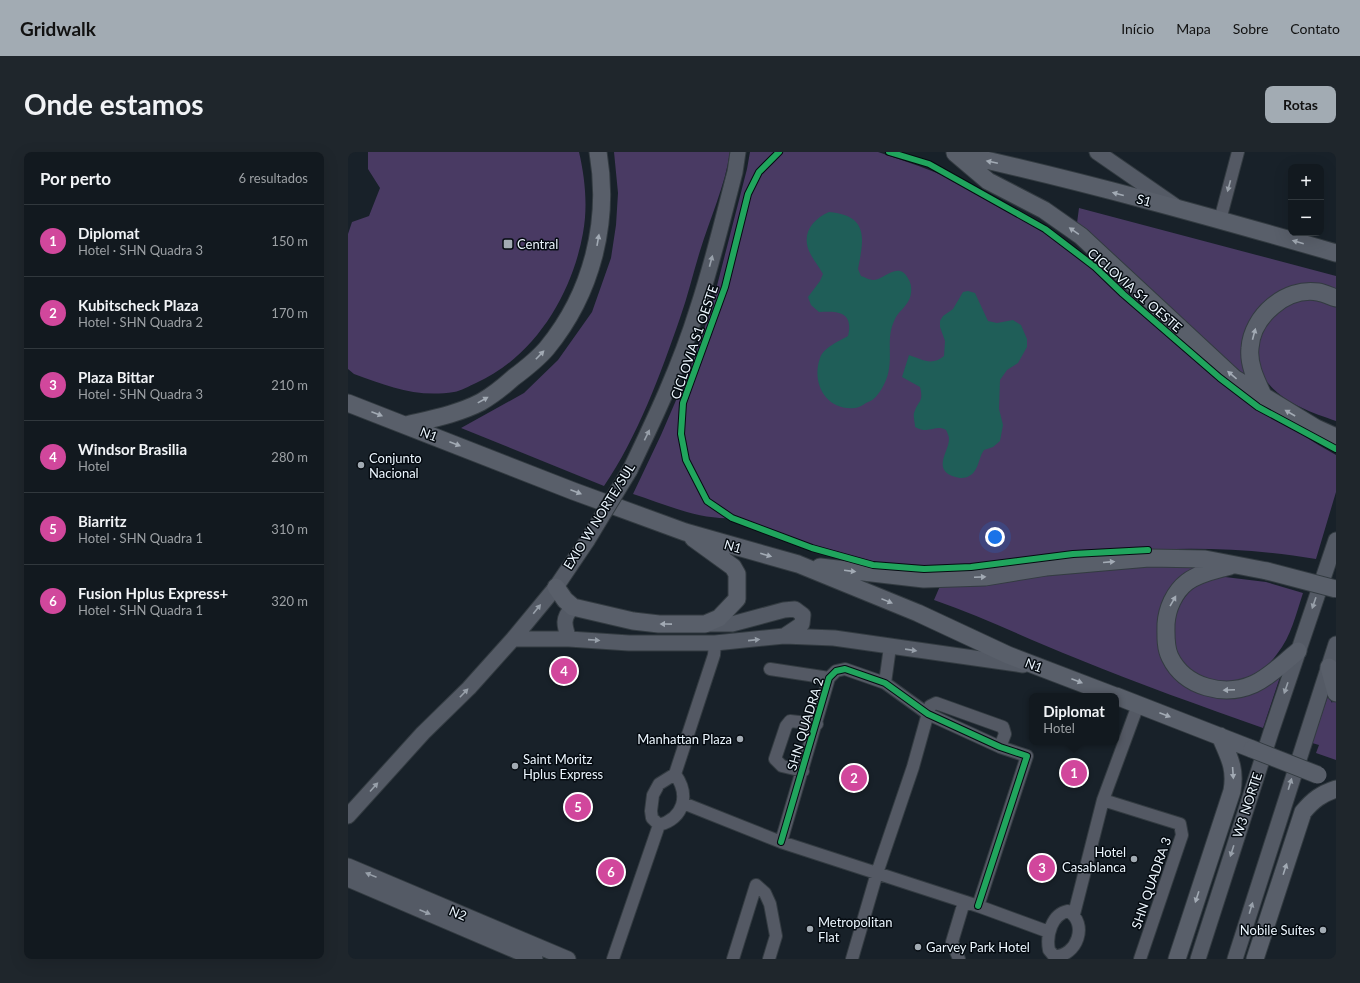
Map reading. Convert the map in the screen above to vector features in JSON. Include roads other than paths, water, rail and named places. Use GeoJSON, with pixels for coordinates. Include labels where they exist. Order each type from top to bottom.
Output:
{"type":"FeatureCollection","features":[{"type":"Feature","properties":{"kind":"highway"},"geometry":{"type":"LineString","coordinates":[[406,425],[443,416],[481,402],[528,367],[547,348],[568,316],[583,288],[596,251],[602,210],[598,152]]}},
{"type":"Feature","properties":{"kind":"highway"},"geometry":{"type":"LineString","coordinates":[[953,153],[988,181],[1044,210],[1081,236],[1234,378],[1264,398],[1316,428],[1336,437]]}},
{"type":"Feature","properties":{"kind":"highway","name":"S1"},"geometry":{"type":"LineString","coordinates":[[953,153],[1024,169],[1220,220],[1336,253]]}},
{"type":"Feature","properties":{"kind":"highway"},"geometry":{"type":"LineString","coordinates":[[1264,398],[1254,377],[1250,348],[1256,324],[1266,312],[1279,302],[1296,293],[1318,292],[1336,298]]}},
{"type":"Feature","properties":{"kind":"highway","name":"N1"},"geometry":{"type":"LineString","coordinates":[[348,403],[573,491],[685,532],[798,564],[918,613],[1008,655],[1108,693]]}},
{"type":"Feature","properties":{"kind":"highway"},"geometry":{"type":"LineString","coordinates":[[556,586],[565,600],[573,607],[633,621],[658,624],[705,624],[719,618],[737,599],[737,574],[733,567],[685,532]]}},
{"type":"Feature","properties":{"kind":"highway"},"geometry":{"type":"LineString","coordinates":[[798,564],[924,579],[985,576],[1046,567],[1149,558],[1205,559],[1232,566],[1267,571],[1336,589]]}},
{"type":"Feature","properties":{"kind":"highway"},"geometry":{"type":"LineString","coordinates":[[1232,566],[1200,575],[1187,582],[1178,591],[1167,610],[1165,636],[1170,656],[1178,669],[1189,679],[1204,686],[1218,690],[1235,690],[1254,684],[1268,676],[1298,651]]}},
{"type":"Feature","properties":{"kind":"highway"},"geometry":{"type":"LineString","coordinates":[[1329,667],[1336,693]]}},
{"type":"Feature","properties":{"kind":"highway","name":"N1"},"geometry":{"type":"LineString","coordinates":[[1119,697],[1336,782]]}},
{"type":"Feature","properties":{"kind":"highway"},"geometry":{"type":"LineString","coordinates":[[1177,959],[1232,791],[1234,777],[1233,767],[1220,736]]}},
{"type":"Feature","properties":{"kind":"highway"},"geometry":{"type":"LineString","coordinates":[[1255,959],[1303,812],[1315,799],[1336,789]]}},
{"type":"Feature","properties":{"kind":"main road","name":"EXIO W NORTE/SUL"},"geometry":{"type":"LineString","coordinates":[[348,816],[423,733],[469,688],[513,639],[556,586],[630,470],[653,422],[685,347],[696,315],[735,172],[738,152]]}},
{"type":"Feature","properties":{"kind":"main road"},"geometry":{"type":"LineString","coordinates":[[1097,152],[1183,211]]}},
{"type":"Feature","properties":{"kind":"main road","name":"W3 NORTE"},"geometry":{"type":"LineString","coordinates":[[1198,959],[1298,651],[1336,540]]}},
{"type":"Feature","properties":{"kind":"main road"},"geometry":{"type":"LineString","coordinates":[[569,639],[564,627],[564,620],[573,607]]}},
{"type":"Feature","properties":{"kind":"main road"},"geometry":{"type":"LineString","coordinates":[[705,624],[732,624],[784,610],[795,609],[803,615],[802,624],[784,636]]}},
{"type":"Feature","properties":{"kind":"main road"},"geometry":{"type":"LineString","coordinates":[[513,639],[569,639],[629,643],[715,643],[784,636],[834,638],[1040,668]]}},
{"type":"Feature","properties":{"kind":"main road"},"geometry":{"type":"LineString","coordinates":[[1235,959],[1336,644]]}},
{"type":"Feature","properties":{"kind":"main road","name":"N2"},"geometry":{"type":"LineString","coordinates":[[348,866],[394,892],[518,956],[535,959]]}},
{"type":"Feature","properties":{"kind":"main road"},"geometry":{"type":"LineString","coordinates":[[348,879],[376,892],[384,890],[394,892]]}},
{"type":"Feature","properties":{"kind":"main road","name":"N2"},"geometry":{"type":"LineString","coordinates":[[394,892],[423,898],[562,957]]}},
{"type":"Feature","properties":{"kind":"main road"},"geometry":{"type":"LineString","coordinates":[[489,926],[514,944],[518,956]]}},
{"type":"Feature","properties":{"kind":"main road"},"geometry":{"type":"LineString","coordinates":[[518,956],[524,949],[532,949],[562,957]]}},
{"type":"Feature","properties":{"kind":"street"},"geometry":{"type":"LineString","coordinates":[[1220,220],[1238,152]]}},
{"type":"Feature","properties":{"kind":"street"},"geometry":{"type":"LineString","coordinates":[[658,825],[652,818],[651,811],[653,795],[658,784],[675,774],[714,655],[715,643]]}},
{"type":"Feature","properties":{"kind":"street"},"geometry":{"type":"LineString","coordinates":[[885,683],[890,647]]}},
{"type":"Feature","properties":{"kind":"street","name":"SHN QUADRA 2"},"geometry":{"type":"LineString","coordinates":[[781,842],[817,724],[829,678],[836,671],[846,668],[885,683],[928,714],[1000,747],[1027,756],[978,906]]}},
{"type":"Feature","properties":{"kind":"street","name":"SHN QUADRA 2"},"geometry":{"type":"LineString","coordinates":[[770,669],[829,678]]}},
{"type":"Feature","properties":{"kind":"street"},"geometry":{"type":"LineString","coordinates":[[852,959],[877,873],[913,768],[930,706],[936,703],[1003,727],[1005,734],[1000,747]]}},
{"type":"Feature","properties":{"kind":"street"},"geometry":{"type":"LineString","coordinates":[[1074,914],[1068,911],[1063,912],[1056,917],[1049,932],[1049,950],[1054,957],[1068,953],[1075,945],[1079,930],[1074,914],[1103,800],[1138,704]]}},
{"type":"Feature","properties":{"kind":"street","name":"SHN QUADRA 2"},"geometry":{"type":"LineString","coordinates":[[803,771],[782,766],[775,759],[786,726],[790,721],[817,724]]}},
{"type":"Feature","properties":{"kind":"street"},"geometry":{"type":"LineString","coordinates":[[658,825],[668,823],[676,816],[683,803],[683,790],[675,774]]}},
{"type":"Feature","properties":{"kind":"street","name":"SHN QUADRA 3"},"geometry":{"type":"LineString","coordinates":[[1103,800],[1180,824],[1182,828],[1182,835],[1140,959]]}},
{"type":"Feature","properties":{"kind":"street"},"geometry":{"type":"LineString","coordinates":[[683,803],[781,842],[978,906],[1049,932]]}},
{"type":"Feature","properties":{"kind":"street"},"geometry":{"type":"LineString","coordinates":[[613,959],[658,825]]}},
{"type":"Feature","properties":{"kind":"street"},"geometry":{"type":"LineString","coordinates":[[733,959],[756,885],[765,893],[770,904],[776,936],[774,947],[769,959]]}},
{"type":"Feature","properties":{"kind":"street"},"geometry":{"type":"LineString","coordinates":[[959,959],[952,942],[964,902]]}},
{"type":"Feature","properties":{"kind":"place","name":"Central"},"geometry":{"type":"Point","coordinates":[508,244]}},
{"type":"Feature","properties":{"kind":"place","name":"Conjunto Nacional"},"geometry":{"type":"Point","coordinates":[361,465]}},
{"type":"Feature","properties":{"kind":"place","name":"Windsor Brasilia"},"geometry":{"type":"Point","coordinates":[564,671]}},
{"type":"Feature","properties":{"kind":"place","name":"Manhattan Plaza"},"geometry":{"type":"Point","coordinates":[740,739]}},
{"type":"Feature","properties":{"kind":"place","name":"Saint Moritz Hplus Express"},"geometry":{"type":"Point","coordinates":[515,766]}},
{"type":"Feature","properties":{"kind":"place","name":"Diplomat"},"geometry":{"type":"Point","coordinates":[1074,773]}},
{"type":"Feature","properties":{"kind":"place","name":"Kubitscheck Plaza"},"geometry":{"type":"Point","coordinates":[854,778]}},
{"type":"Feature","properties":{"kind":"place","name":"Biarritz"},"geometry":{"type":"Point","coordinates":[578,807]}},
{"type":"Feature","properties":{"kind":"place","name":"Hotel Casablanca"},"geometry":{"type":"Point","coordinates":[1134,859]}},
{"type":"Feature","properties":{"kind":"place","name":"Plaza Bittar"},"geometry":{"type":"Point","coordinates":[1042,868]}},
{"type":"Feature","properties":{"kind":"place","name":"Fusion Hplus Express+"},"geometry":{"type":"Point","coordinates":[611,872]}},
{"type":"Feature","properties":{"kind":"place","name":"Metropolitan Flat"},"geometry":{"type":"Point","coordinates":[810,929]}},
{"type":"Feature","properties":{"kind":"place","name":"Nobile Suítes"},"geometry":{"type":"Point","coordinates":[1323,930]}},
{"type":"Feature","properties":{"kind":"place","name":"Garvey Park Hotel"},"geometry":{"type":"Point","coordinates":[918,947]}}]}
